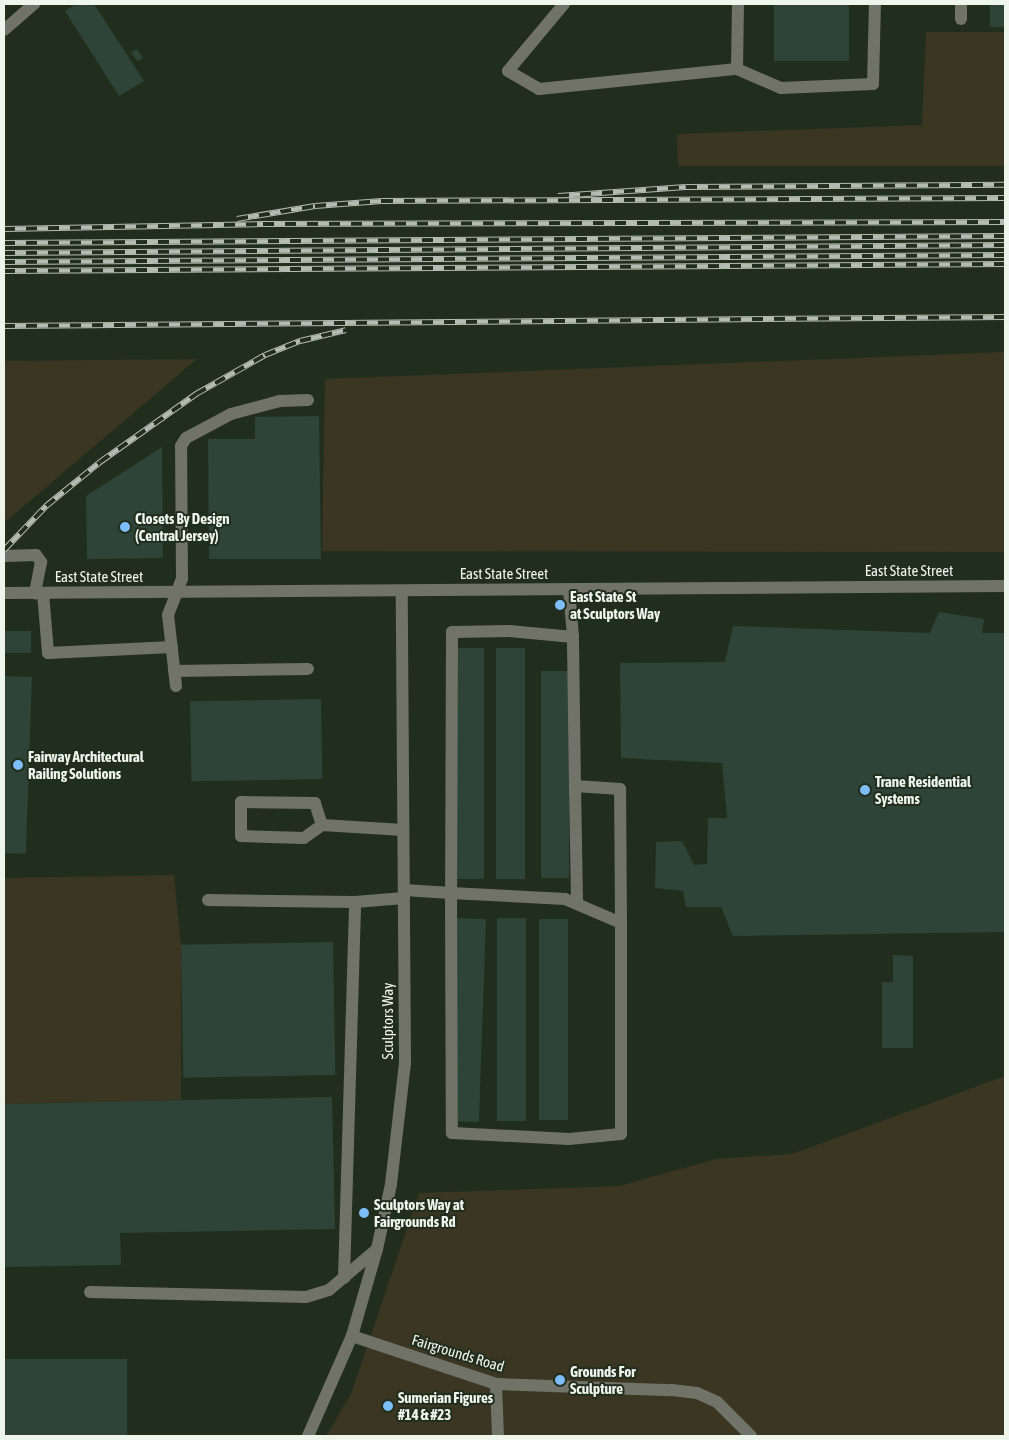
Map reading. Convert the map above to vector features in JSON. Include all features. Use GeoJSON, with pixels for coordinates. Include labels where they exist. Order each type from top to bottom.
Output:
{"type":"FeatureCollection","features":[{"type":"Feature","properties":{"kind":"street"},"geometry":{"type":"LineString","coordinates":[[4,30],[34,4]]}},
{"type":"Feature","properties":{"kind":"street"},"geometry":{"type":"LineString","coordinates":[[564,4],[508,71],[539,89],[737,69],[781,88],[872,84],[875,4]]}},
{"type":"Feature","properties":{"kind":"street"},"geometry":{"type":"LineString","coordinates":[[737,69],[738,4]]}},
{"type":"Feature","properties":{"kind":"street"},"geometry":{"type":"LineString","coordinates":[[961,4],[961,19]]}},
{"type":"Feature","properties":{"kind":"street"},"geometry":{"type":"LineString","coordinates":[[176,686],[168,615],[182,579],[180,449],[183,442],[213,421],[231,414],[280,401],[308,400]]}},
{"type":"Feature","properties":{"kind":"street"},"geometry":{"type":"LineString","coordinates":[[4,556],[36,555],[41,562],[39,593],[48,653],[172,647]]}},
{"type":"Feature","properties":{"kind":"street","name":"East State Street"},"geometry":{"type":"LineString","coordinates":[[4,593],[1005,586]]}},
{"type":"Feature","properties":{"kind":"street"},"geometry":{"type":"LineString","coordinates":[[569,590],[573,637],[577,904]]}},
{"type":"Feature","properties":{"kind":"street","name":"Sculptors Way"},"geometry":{"type":"LineString","coordinates":[[308,1436],[352,1336],[378,1249],[391,1184],[405,1063],[402,591]]}},
{"type":"Feature","properties":{"kind":"street"},"geometry":{"type":"LineString","coordinates":[[573,637],[509,631],[452,632],[452,1134],[569,1139],[621,1134],[620,789],[575,786]]}},
{"type":"Feature","properties":{"kind":"street"},"geometry":{"type":"LineString","coordinates":[[174,671],[308,669]]}},
{"type":"Feature","properties":{"kind":"street"},"geometry":{"type":"LineString","coordinates":[[322,824],[315,803],[241,802],[241,836],[304,838],[322,824],[403,830]]}},
{"type":"Feature","properties":{"kind":"street"},"geometry":{"type":"LineString","coordinates":[[208,900],[355,902],[404,894],[451,893],[565,899],[620,922]]}},
{"type":"Feature","properties":{"kind":"street"},"geometry":{"type":"LineString","coordinates":[[344,1278],[355,902]]}},
{"type":"Feature","properties":{"kind":"street"},"geometry":{"type":"LineString","coordinates":[[90,1292],[306,1297],[329,1290],[378,1249]]}},
{"type":"Feature","properties":{"kind":"street","name":"Fairgrounds Road"},"geometry":{"type":"LineString","coordinates":[[352,1336],[496,1384],[697,1393],[717,1402],[750,1436]]}},
{"type":"Feature","properties":{"kind":"street"},"geometry":{"type":"LineString","coordinates":[[496,1384],[498,1436]]}},
{"type":"Feature","properties":{"kind":"shaded area"},"geometry":{"type":"Polygon","coordinates":[[[926,32],[1005,32],[1005,166],[678,166],[677,134],[922,125],[926,32]]]}},
{"type":"Feature","properties":{"kind":"shaded area"},"geometry":{"type":"Polygon","coordinates":[[[1005,352],[1005,552],[322,551],[325,379],[1005,352]]]}},
{"type":"Feature","properties":{"kind":"shaded area"},"geometry":{"type":"Polygon","coordinates":[[[197,359],[4,523],[4,361],[197,359]]]}},
{"type":"Feature","properties":{"kind":"shaded area"},"geometry":{"type":"Polygon","coordinates":[[[174,875],[181,945],[181,1100],[4,1104],[4,878],[174,875]]]}},
{"type":"Feature","properties":{"kind":"shaded area"},"geometry":{"type":"Polygon","coordinates":[[[1005,1076],[1005,1436],[326,1436],[351,1394],[419,1193],[619,1186],[716,1159],[792,1154],[1005,1076]]]}},
{"type":"Feature","properties":{"kind":"building"},"geometry":{"type":"Polygon","coordinates":[[[76,4],[94,4],[144,81],[119,96],[65,11],[76,4]]]}},
{"type":"Feature","properties":{"kind":"building"},"geometry":{"type":"Polygon","coordinates":[[[774,4],[849,4],[849,61],[774,61],[774,4]]]}},
{"type":"Feature","properties":{"kind":"building"},"geometry":{"type":"Polygon","coordinates":[[[990,4],[1005,4],[1005,27],[990,27],[990,4]]]}},
{"type":"Feature","properties":{"kind":"building"},"geometry":{"type":"Polygon","coordinates":[[[137,49],[143,58],[137,61],[131,52],[137,49]]]}},
{"type":"Feature","properties":{"kind":"building"},"geometry":{"type":"Polygon","coordinates":[[[319,416],[321,559],[209,559],[208,439],[255,439],[255,417],[319,416]]]}},
{"type":"Feature","properties":{"kind":"building","name":"Closets By Design (Central Jersey)"},"geometry":{"type":"Polygon","coordinates":[[[162,447],[163,558],[87,559],[86,496],[162,447]]]}},
{"type":"Feature","properties":{"kind":"building","name":"Trane Residential Systems"},"geometry":{"type":"Polygon","coordinates":[[[939,612],[984,619],[982,633],[1005,633],[1005,932],[733,936],[721,907],[686,907],[683,891],[655,888],[656,842],[682,841],[694,865],[707,864],[708,818],[727,818],[722,763],[621,758],[620,663],[725,662],[733,626],[930,633],[939,612]]]}},
{"type":"Feature","properties":{"kind":"building"},"geometry":{"type":"Polygon","coordinates":[[[4,631],[31,631],[31,653],[4,653],[4,631]]]}},
{"type":"Feature","properties":{"kind":"building"},"geometry":{"type":"Polygon","coordinates":[[[456,648],[484,648],[484,879],[456,879],[456,648]]]}},
{"type":"Feature","properties":{"kind":"building"},"geometry":{"type":"Polygon","coordinates":[[[496,648],[525,648],[525,879],[496,879],[496,648]]]}},
{"type":"Feature","properties":{"kind":"building"},"geometry":{"type":"Polygon","coordinates":[[[541,671],[569,671],[569,878],[541,878],[541,671]]]}},
{"type":"Feature","properties":{"kind":"building","name":"Fairway Architectural Railing Solutions"},"geometry":{"type":"Polygon","coordinates":[[[4,676],[32,677],[26,854],[4,853],[4,676]]]}},
{"type":"Feature","properties":{"kind":"building"},"geometry":{"type":"Polygon","coordinates":[[[321,699],[322,779],[191,781],[190,701],[321,699]]]}},
{"type":"Feature","properties":{"kind":"building"},"geometry":{"type":"Polygon","coordinates":[[[457,918],[486,919],[479,1122],[450,1121],[457,918]]]}},
{"type":"Feature","properties":{"kind":"building"},"geometry":{"type":"Polygon","coordinates":[[[497,918],[526,918],[526,1121],[497,1121],[497,918]]]}},
{"type":"Feature","properties":{"kind":"building"},"geometry":{"type":"Polygon","coordinates":[[[539,919],[568,919],[568,1120],[539,1120],[539,919]]]}},
{"type":"Feature","properties":{"kind":"building"},"geometry":{"type":"Polygon","coordinates":[[[333,942],[335,1075],[183,1078],[181,945],[333,942]]]}},
{"type":"Feature","properties":{"kind":"building"},"geometry":{"type":"Polygon","coordinates":[[[893,955],[913,956],[913,1048],[882,1048],[882,982],[893,982],[893,955]]]}},
{"type":"Feature","properties":{"kind":"building"},"geometry":{"type":"Polygon","coordinates":[[[332,1097],[335,1229],[120,1233],[121,1265],[4,1267],[4,1104],[332,1097]]]}},
{"type":"Feature","properties":{"kind":"building"},"geometry":{"type":"Polygon","coordinates":[[[4,1359],[127,1359],[127,1436],[4,1436],[4,1359]]]}},
{"type":"Feature","properties":{"kind":"railway"},"geometry":{"type":"LineString","coordinates":[[558,196],[686,187],[1005,185]]}},
{"type":"Feature","properties":{"kind":"railway"},"geometry":{"type":"LineString","coordinates":[[237,219],[315,206],[382,201],[1005,198]]}},
{"type":"Feature","properties":{"kind":"railway"},"geometry":{"type":"LineString","coordinates":[[4,229],[263,224],[1005,222]]}},
{"type":"Feature","properties":{"kind":"railway"},"geometry":{"type":"LineString","coordinates":[[4,243],[1005,236]]}},
{"type":"Feature","properties":{"kind":"railway"},"geometry":{"type":"LineString","coordinates":[[4,253],[1005,245]]}},
{"type":"Feature","properties":{"kind":"railway"},"geometry":{"type":"LineString","coordinates":[[4,262],[1005,255]]}},
{"type":"Feature","properties":{"kind":"railway"},"geometry":{"type":"LineString","coordinates":[[4,271],[1005,264]]}},
{"type":"Feature","properties":{"kind":"railway"},"geometry":{"type":"LineString","coordinates":[[4,326],[1005,317]]}},
{"type":"Feature","properties":{"kind":"railway"},"geometry":{"type":"LineString","coordinates":[[4,550],[46,506],[100,462],[196,394],[265,355],[300,341],[346,330]]}},
{"type":"Feature","properties":{"kind":"place","name":"Closets By Design (Central Jersey)"},"geometry":{"type":"Point","coordinates":[125,527]}},
{"type":"Feature","properties":{"kind":"place","name":"East State St at Sculptors Way"},"geometry":{"type":"Point","coordinates":[560,605]}},
{"type":"Feature","properties":{"kind":"place","name":"Fairway Architectural Railing Solutions"},"geometry":{"type":"Point","coordinates":[18,765]}},
{"type":"Feature","properties":{"kind":"place","name":"Trane Residential Systems"},"geometry":{"type":"Point","coordinates":[865,790]}},
{"type":"Feature","properties":{"kind":"place","name":"Sculptors Way at Fairgrounds Rd"},"geometry":{"type":"Point","coordinates":[364,1213]}},
{"type":"Feature","properties":{"kind":"place","name":"Grounds For Sculpture"},"geometry":{"type":"Point","coordinates":[560,1380]}},
{"type":"Feature","properties":{"kind":"place","name":"Sumerian Figures #14 & #23"},"geometry":{"type":"Point","coordinates":[388,1406]}}]}
